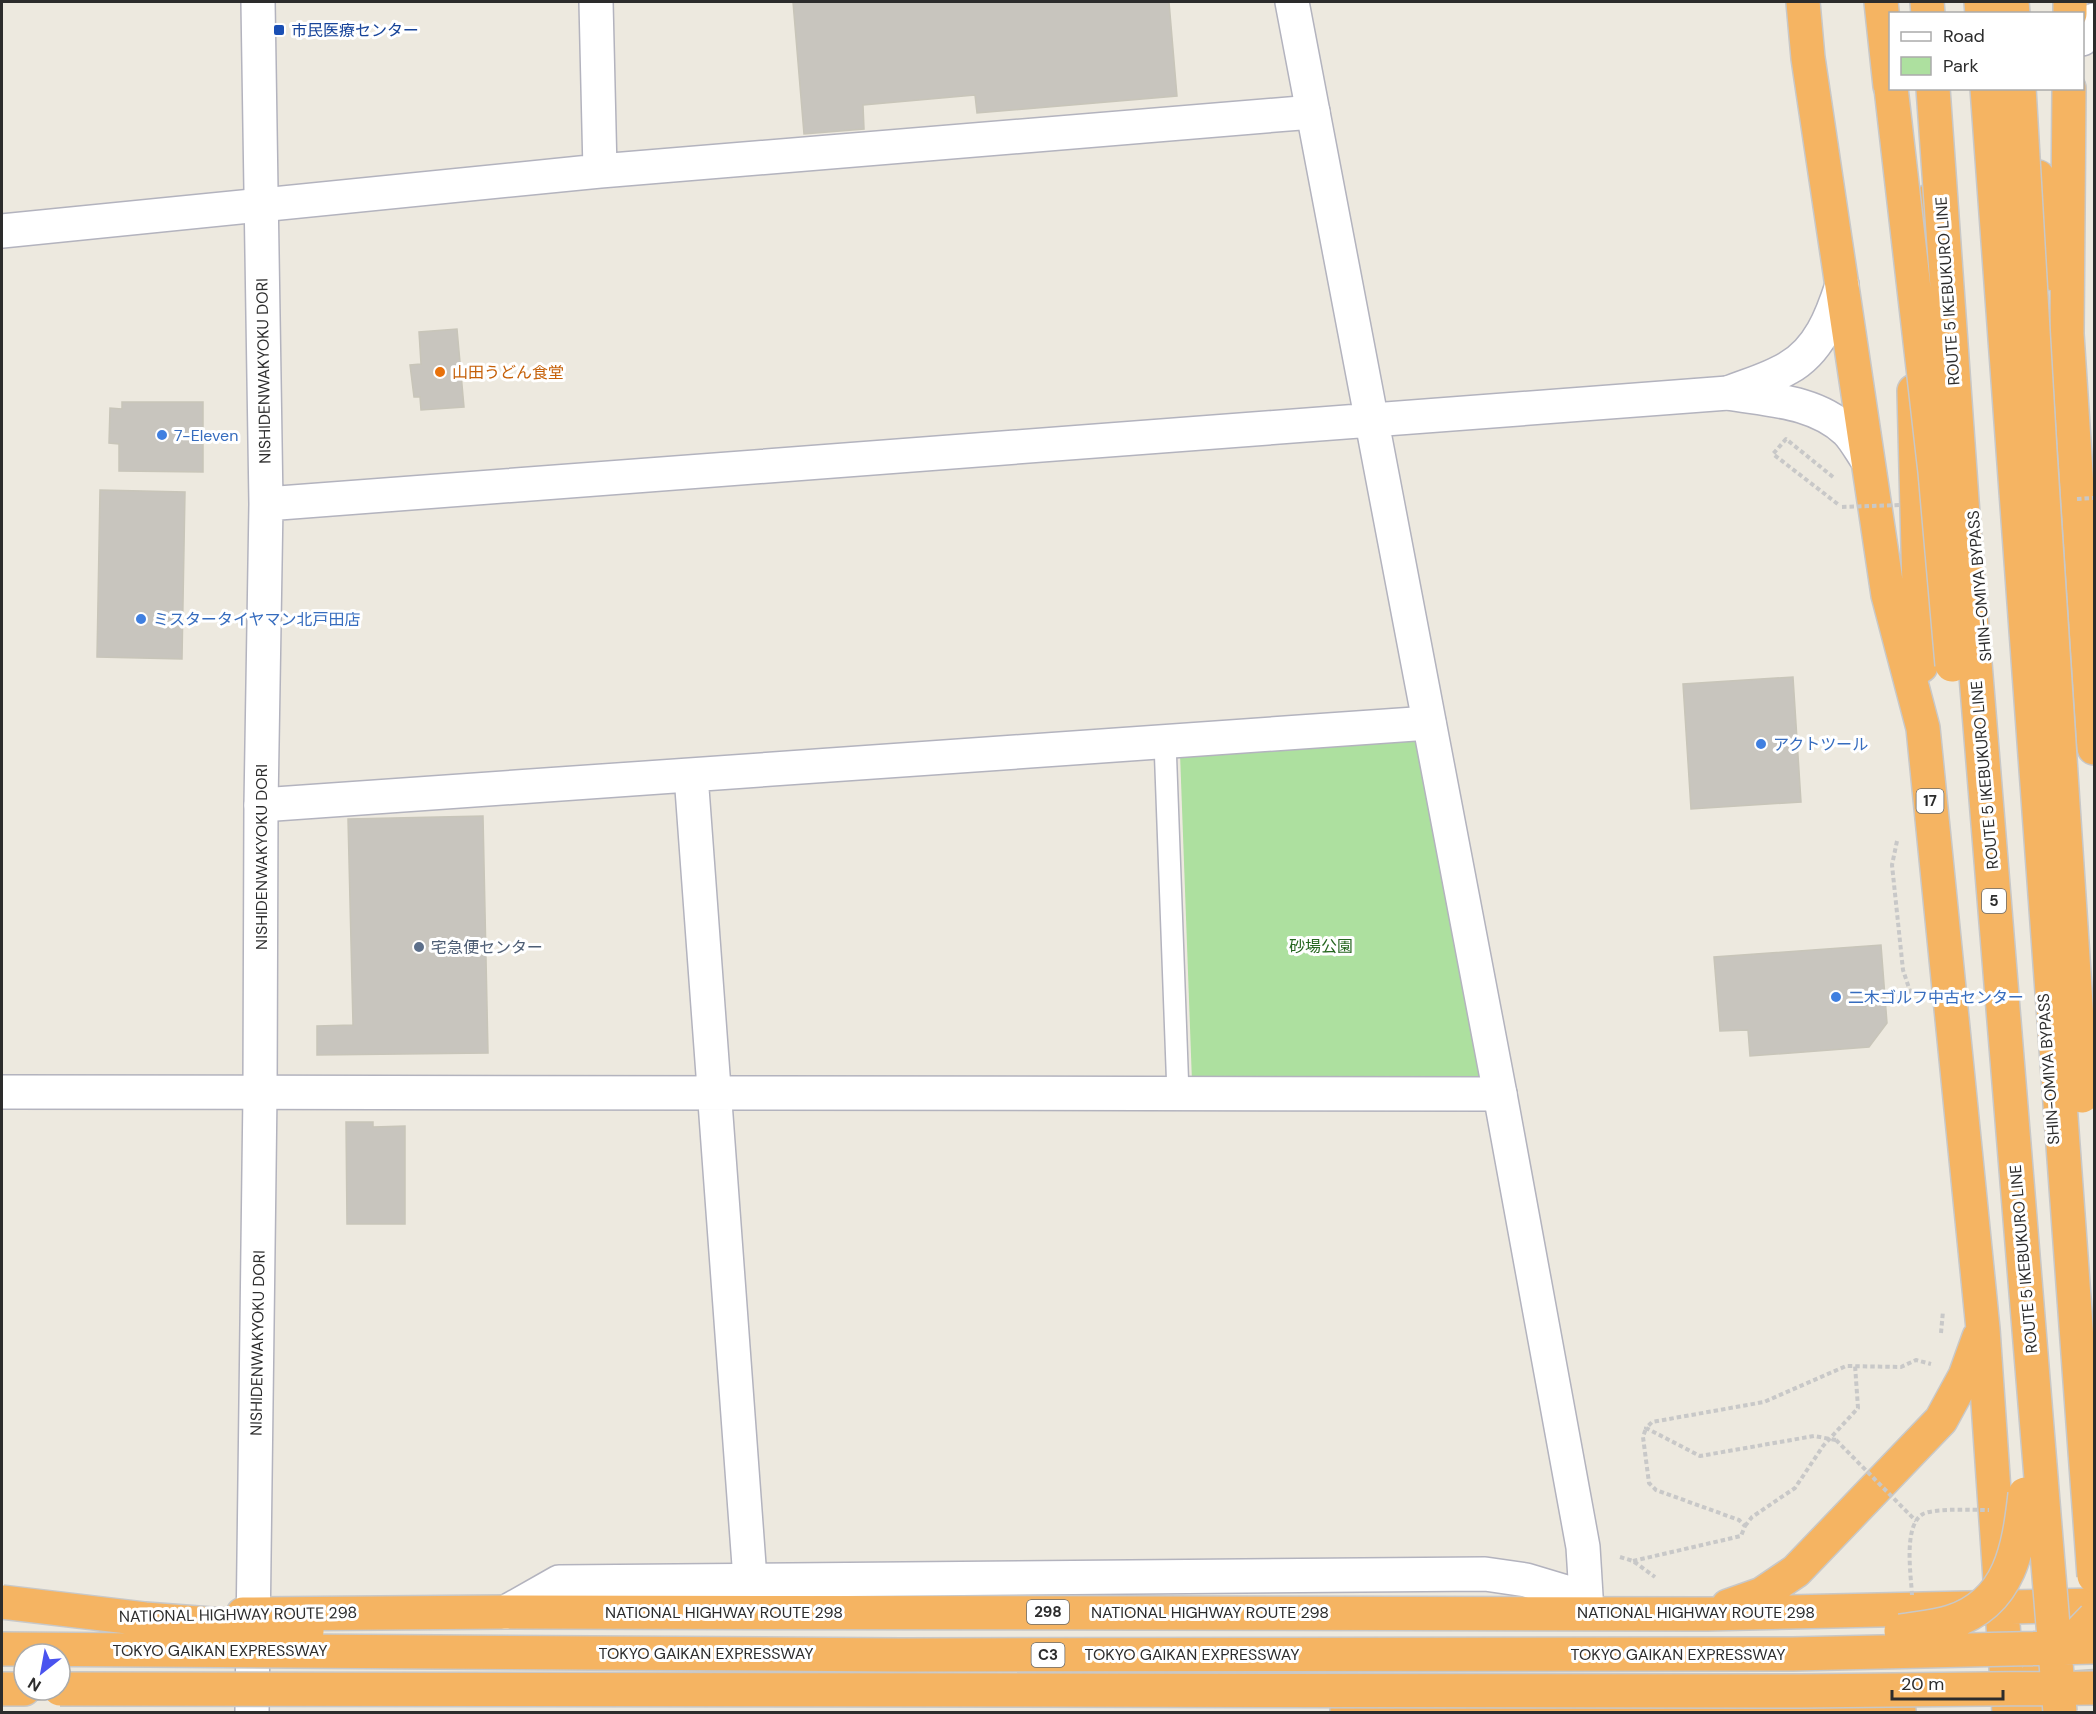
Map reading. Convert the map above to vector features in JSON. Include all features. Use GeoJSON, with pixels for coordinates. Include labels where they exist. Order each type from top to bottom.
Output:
{"type":"FeatureCollection","features":[{"type":"Feature","properties":{"kind":"highway","name":"17"},"geometry":{"type":"LineString","coordinates":[[1803,2],[1808,58],[1888,595],[1923,728]]}},
{"type":"Feature","properties":{"kind":"highway"},"geometry":{"type":"LineString","coordinates":[[1881,2],[1889,70]]}},
{"type":"Feature","properties":{"kind":"highway"},"geometry":{"type":"LineString","coordinates":[[1932,9],[1967,2]]}},
{"type":"Feature","properties":{"kind":"highway"},"geometry":{"type":"LineString","coordinates":[[1891,90],[1935,471],[2025,1494],[2040,1713]]}},
{"type":"Feature","properties":{"kind":"highway"},"geometry":{"type":"LineString","coordinates":[[1915,90],[1935,471]]}},
{"type":"Feature","properties":{"kind":"highway","name":"17"},"geometry":{"type":"LineString","coordinates":[[1934,90],[1931,212],[1914,395],[1923,728],[1983,1329],[2009,1713]]}},
{"type":"Feature","properties":{"kind":"highway","name":"ROUTE 5 IKEBUKURO LINE"},"geometry":{"type":"LineString","coordinates":[[1934,90],[1964,527],[2060,1713]]}},
{"type":"Feature","properties":{"kind":"highway","name":"SHIN-OMIYA BYPASS"},"geometry":{"type":"LineString","coordinates":[[1942,90],[1972,511],[2066,1476],[2009,520],[1972,90]]}},
{"type":"Feature","properties":{"kind":"highway"},"geometry":{"type":"LineString","coordinates":[[1987,90],[2094,1576]]}},
{"type":"Feature","properties":{"kind":"highway"},"geometry":{"type":"LineString","coordinates":[[2019,90],[2094,1284]]}},
{"type":"Feature","properties":{"kind":"highway"},"geometry":{"type":"LineString","coordinates":[[2032,90],[2040,207],[2067,334]]}},
{"type":"Feature","properties":{"kind":"highway"},"geometry":{"type":"LineString","coordinates":[[2069,90],[2067,334],[2094,748]]}},
{"type":"Feature","properties":{"kind":"highway"},"geometry":{"type":"LineString","coordinates":[[1707,1614],[1762,1594],[1804,1563],[1941,1420],[1965,1377],[1983,1329]]}},
{"type":"Feature","properties":{"kind":"highway"},"geometry":{"type":"LineString","coordinates":[[177,1713],[514,1705],[689,1705],[952,1711],[1159,1708],[1908,1712],[1949,1710],[1976,1706],[1999,1699],[2021,1687],[2092,1628],[2050,1592],[2036,1552],[2025,1494]]}},
{"type":"Feature","properties":{"kind":"highway"},"geometry":{"type":"LineString","coordinates":[[1901,1631],[1953,1621],[1973,1612],[1991,1597],[2006,1576],[2016,1553],[2025,1494]]}},
{"type":"Feature","properties":{"kind":"highway"},"geometry":{"type":"LineString","coordinates":[[2,1602],[145,1618],[331,1632],[1064,1634],[1901,1631],[1953,1637],[1987,1646],[2016,1659],[2065,1693],[2089,1713],[2094,1709]]}},
{"type":"Feature","properties":{"kind":"highway","name":"NATIONAL HIGHWAY ROUTE 298"},"geometry":{"type":"LineString","coordinates":[[2,1619],[254,1613],[1587,1605],[1707,1614],[2002,1608],[2092,1628]]}},
{"type":"Feature","properties":{"kind":"highway","name":"TOKYO GAIKAN EXPRESSWAY"},"geometry":{"type":"LineString","coordinates":[[2,1649],[889,1655],[1722,1654],[2092,1628]]}},
{"type":"Feature","properties":{"kind":"highway","name":"C3"},"geometry":{"type":"LineString","coordinates":[[72,1689],[1811,1691],[2094,1688]]}},
{"type":"Feature","properties":{"kind":"street","name":"NISHIDENWAKYOKU DORI"},"geometry":{"type":"LineString","coordinates":[[252,1713],[266,504],[258,2]]}},
{"type":"Feature","properties":{"kind":"street"},"geometry":{"type":"LineString","coordinates":[[596,2],[600,171]]}},
{"type":"Feature","properties":{"kind":"street"},"geometry":{"type":"LineString","coordinates":[[506,1612],[559,1582],[1485,1574],[1526,1580],[1587,1605],[1583,1547],[1500,1094],[1292,2]]}},
{"type":"Feature","properties":{"kind":"street"},"geometry":{"type":"LineString","coordinates":[[2084,36],[2094,20]]}},
{"type":"Feature","properties":{"kind":"street"},"geometry":{"type":"LineString","coordinates":[[2,231],[600,171],[1313,112]]}},
{"type":"Feature","properties":{"kind":"street"},"geometry":{"type":"LineString","coordinates":[[1728,393],[1789,368],[1802,359],[1833,314],[1842,285]]}},
{"type":"Feature","properties":{"kind":"street"},"geometry":{"type":"LineString","coordinates":[[266,504],[1728,393],[1797,404],[1833,419],[1849,433],[1866,458]]}},
{"type":"Feature","properties":{"kind":"street"},"geometry":{"type":"LineString","coordinates":[[261,805],[1429,723]]}},
{"type":"Feature","properties":{"kind":"street"},"geometry":{"type":"LineString","coordinates":[[691,775],[750,1579]]}},
{"type":"Feature","properties":{"kind":"street"},"geometry":{"type":"LineString","coordinates":[[2,1092],[1500,1094]]}},
{"type":"Feature","properties":{"kind":"lane"},"geometry":{"type":"LineString","coordinates":[[1165,742],[1178,1094]]}},
{"type":"Feature","properties":{"kind":"path"},"geometry":{"type":"LineString","coordinates":[[1836,480],[1786,439],[1773,454],[1842,507]]}},
{"type":"Feature","properties":{"kind":"path"},"geometry":{"type":"LineString","coordinates":[[1854,503],[1856,515]]}},
{"type":"Feature","properties":{"kind":"path"},"geometry":{"type":"LineString","coordinates":[[1898,836],[1892,865],[1903,969],[1913,1001]]}},
{"type":"Feature","properties":{"kind":"path"},"geometry":{"type":"LineString","coordinates":[[1940,1343],[1943,1309]]}},
{"type":"Feature","properties":{"kind":"path"},"geometry":{"type":"LineString","coordinates":[[1745,1526],[1739,1520],[1656,1490],[1649,1483],[1643,1437],[1646,1428],[1652,1422],[1764,1402],[1846,1366],[1900,1367],[1916,1360],[1937,1366]]}},
{"type":"Feature","properties":{"kind":"path"},"geometry":{"type":"LineString","coordinates":[[1633,1561],[1741,1536],[1752,1517],[1795,1488],[1829,1439],[1858,1408],[1855,1365]]}},
{"type":"Feature","properties":{"kind":"path"},"geometry":{"type":"LineString","coordinates":[[1646,1428],[1700,1456],[1814,1436],[1836,1440],[1916,1521]]}},
{"type":"Feature","properties":{"kind":"path"},"geometry":{"type":"LineString","coordinates":[[1861,1468],[1869,1460]]}},
{"type":"Feature","properties":{"kind":"path"},"geometry":{"type":"LineString","coordinates":[[1912,1599],[1911,1532],[1922,1514],[1933,1511],[1991,1510]]}},
{"type":"Feature","properties":{"kind":"path"},"geometry":{"type":"LineString","coordinates":[[1583,1547],[1633,1561],[1656,1578]]}},
{"type":"Feature","properties":{"kind":"green space","name":"砂場公園"},"geometry":{"type":"Polygon","coordinates":[[[1420,739],[1482,1083],[1192,1082],[1180,753],[1420,739]]]}},
{"type":"Feature","properties":{"kind":"building"},"geometry":{"type":"Polygon","coordinates":[[[793,2],[1169,2],[1177,96],[977,113],[975,95],[863,105],[864,129],[804,134],[793,2]]]}},
{"type":"Feature","properties":{"kind":"building"},"geometry":{"type":"Polygon","coordinates":[[[457,329],[464,407],[421,410],[420,397],[414,397],[410,365],[421,364],[419,332],[457,329]]]}},
{"type":"Feature","properties":{"kind":"building"},"geometry":{"type":"Polygon","coordinates":[[[122,402],[203,402],[203,472],[119,471],[119,444],[109,443],[110,408],[122,409],[122,402]]]}},
{"type":"Feature","properties":{"kind":"building"},"geometry":{"type":"Polygon","coordinates":[[[100,490],[185,492],[182,659],[97,657],[100,490]]]}},
{"type":"Feature","properties":{"kind":"building"},"geometry":{"type":"Polygon","coordinates":[[[1793,677],[1801,802],[1691,809],[1683,684],[1793,677]]]}},
{"type":"Feature","properties":{"kind":"building"},"geometry":{"type":"Polygon","coordinates":[[[483,816],[488,1053],[317,1055],[317,1026],[353,1025],[348,819],[483,816]]]}},
{"type":"Feature","properties":{"kind":"building"},"geometry":{"type":"Polygon","coordinates":[[[1881,945],[1887,1023],[1869,1047],[1750,1056],[1748,1030],[1720,1031],[1714,957],[1881,945]]]}},
{"type":"Feature","properties":{"kind":"building"},"geometry":{"type":"Polygon","coordinates":[[[346,1122],[373,1122],[373,1127],[405,1126],[405,1224],[347,1224],[346,1122]]]}},
{"type":"Feature","properties":{"kind":"tunnel"},"geometry":{"type":"LineString","coordinates":[[2088,1620],[2094,1712]]}},
{"type":"Feature","properties":{"kind":"place","name":"市民医療センター"},"geometry":{"type":"Point","coordinates":[279,30]}},
{"type":"Feature","properties":{"kind":"place","name":"山田うどん食堂"},"geometry":{"type":"Point","coordinates":[440,372]}},
{"type":"Feature","properties":{"kind":"place","name":"7-Eleven"},"geometry":{"type":"Point","coordinates":[162,435]}},
{"type":"Feature","properties":{"kind":"place","name":"ミスタータイヤマン北戸田店"},"geometry":{"type":"Point","coordinates":[141,619]}},
{"type":"Feature","properties":{"kind":"place","name":"アクトツール"},"geometry":{"type":"Point","coordinates":[1761,744]}},
{"type":"Feature","properties":{"kind":"place","name":"宅急便センター"},"geometry":{"type":"Point","coordinates":[419,947]}},
{"type":"Feature","properties":{"kind":"place","name":"二木ゴルフ中古センター"},"geometry":{"type":"Point","coordinates":[1836,997]}}]}
